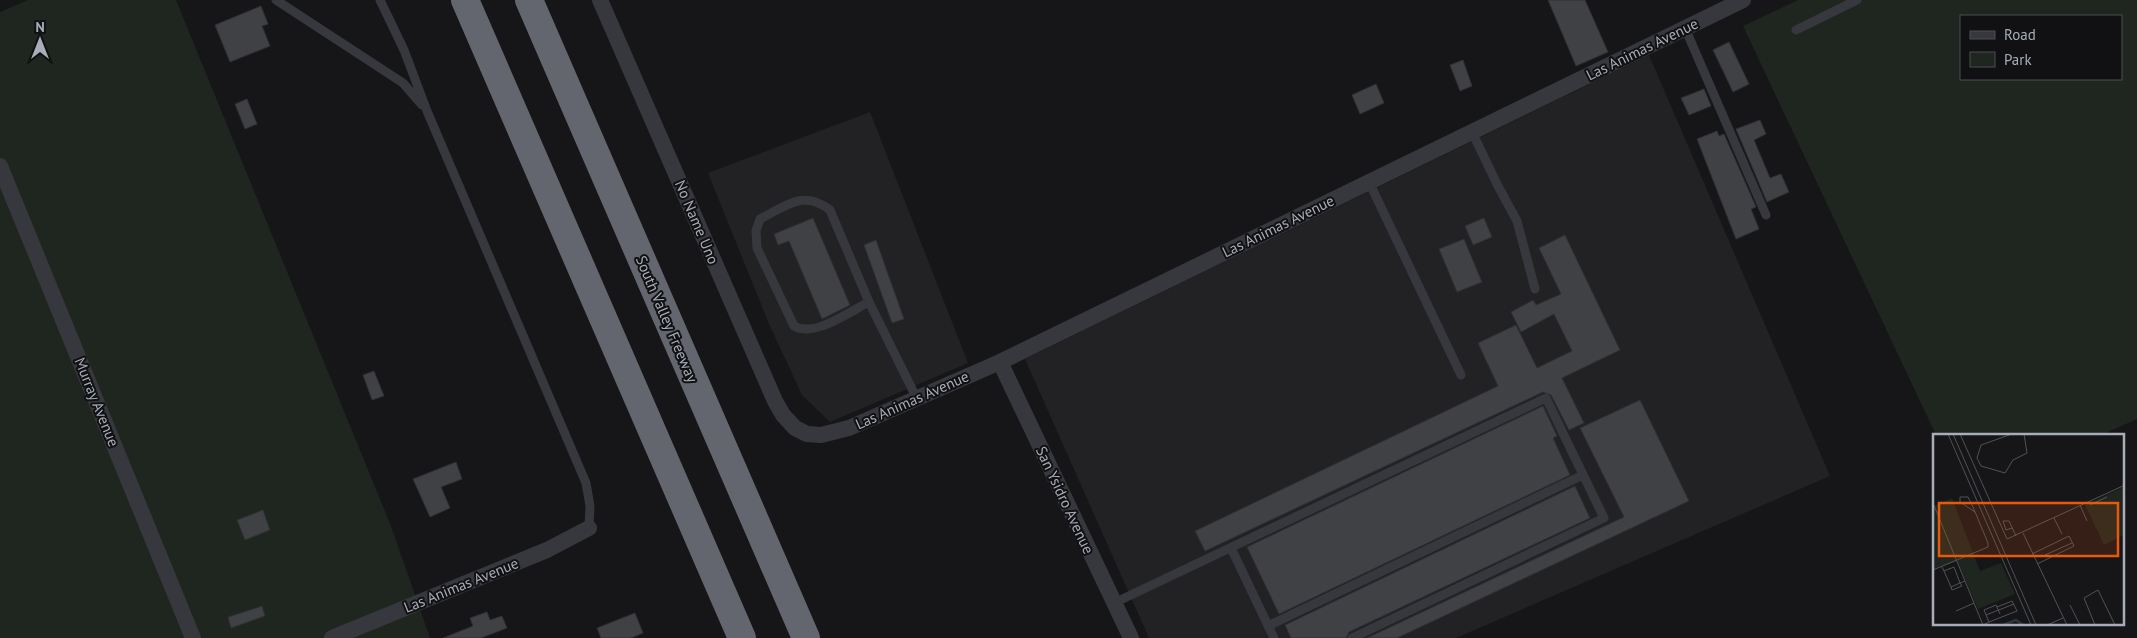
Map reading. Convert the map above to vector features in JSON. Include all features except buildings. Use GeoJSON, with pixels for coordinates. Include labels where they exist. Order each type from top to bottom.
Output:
{"type":"FeatureCollection","features":[{"type":"Feature","properties":{"kind":"highway"},"geometry":{"type":"LineString","coordinates":[[465,0],[742,638]]}},
{"type":"Feature","properties":{"kind":"highway","name":"South Valley Freeway"},"geometry":{"type":"LineString","coordinates":[[529,0],[806,638]]}},
{"type":"Feature","properties":{"kind":"street","name":"No Name Uno"},"geometry":{"type":"LineString","coordinates":[[600,0],[774,401],[795,428],[807,434]]}},
{"type":"Feature","properties":{"kind":"street","name":"Las Animas Avenue"},"geometry":{"type":"LineString","coordinates":[[807,434],[821,435],[849,428],[1000,362],[1743,0]]}},
{"type":"Feature","properties":{"kind":"street","name":"Murray Avenue"},"geometry":{"type":"LineString","coordinates":[[0,166],[193,638]]}},
{"type":"Feature","properties":{"kind":"street","name":"San Ysidro Avenue"},"geometry":{"type":"LineString","coordinates":[[1000,362],[1131,638]]}},
{"type":"Feature","properties":{"kind":"street","name":"Las Animas Avenue"},"geometry":{"type":"LineString","coordinates":[[332,638],[547,550],[589,528]]}},
{"type":"Feature","properties":{"kind":"lane"},"geometry":{"type":"LineString","coordinates":[[276,0],[403,83],[427,111]]}},
{"type":"Feature","properties":{"kind":"lane"},"geometry":{"type":"LineString","coordinates":[[380,0],[404,50],[427,111],[586,483],[590,506],[589,528]]}},
{"type":"Feature","properties":{"kind":"lane"},"geometry":{"type":"LineString","coordinates":[[1796,30],[1857,0]]}},
{"type":"Feature","properties":{"kind":"lane"},"geometry":{"type":"LineString","coordinates":[[1685,28],[1766,215]]}},
{"type":"Feature","properties":{"kind":"lane"},"geometry":{"type":"LineString","coordinates":[[1472,132],[1517,221],[1535,290]]}},
{"type":"Feature","properties":{"kind":"lane"},"geometry":{"type":"LineString","coordinates":[[1369,182],[1461,375]]}},
{"type":"Feature","properties":{"kind":"lane"},"geometry":{"type":"LineString","coordinates":[[869,302],[816,329],[802,331],[794,326],[757,248],[756,231],[760,218],[804,199],[820,202],[830,210],[869,302],[917,399]]}},
{"type":"Feature","properties":{"kind":"lane"},"geometry":{"type":"LineString","coordinates":[[1114,603],[1546,398],[1604,518],[1352,638]]}},
{"type":"Feature","properties":{"kind":"lane"},"geometry":{"type":"LineString","coordinates":[[1268,626],[1583,475]]}},
{"type":"Feature","properties":{"kind":"lane"},"geometry":{"type":"LineString","coordinates":[[1231,548],[1274,638]]}},
{"type":"Feature","properties":{"kind":"shaded area"},"geometry":{"type":"Polygon","coordinates":[[[1649,55],[1830,476],[1456,638],[1149,638],[1025,359],[1649,55]]]}},
{"type":"Feature","properties":{"kind":"shaded area"},"geometry":{"type":"Polygon","coordinates":[[[870,112],[968,363],[830,422],[802,395],[769,324],[708,173],[870,112]]]}},
{"type":"Feature","properties":{"kind":"green space"},"geometry":{"type":"Polygon","coordinates":[[[28,0],[176,0],[391,526],[430,638],[0,638],[0,12],[28,0]]]}},
{"type":"Feature","properties":{"kind":"green space"},"geometry":{"type":"Polygon","coordinates":[[[1798,0],[2137,0],[2137,419],[2103,434],[1936,434],[1743,26],[1798,0]]]}}]}
